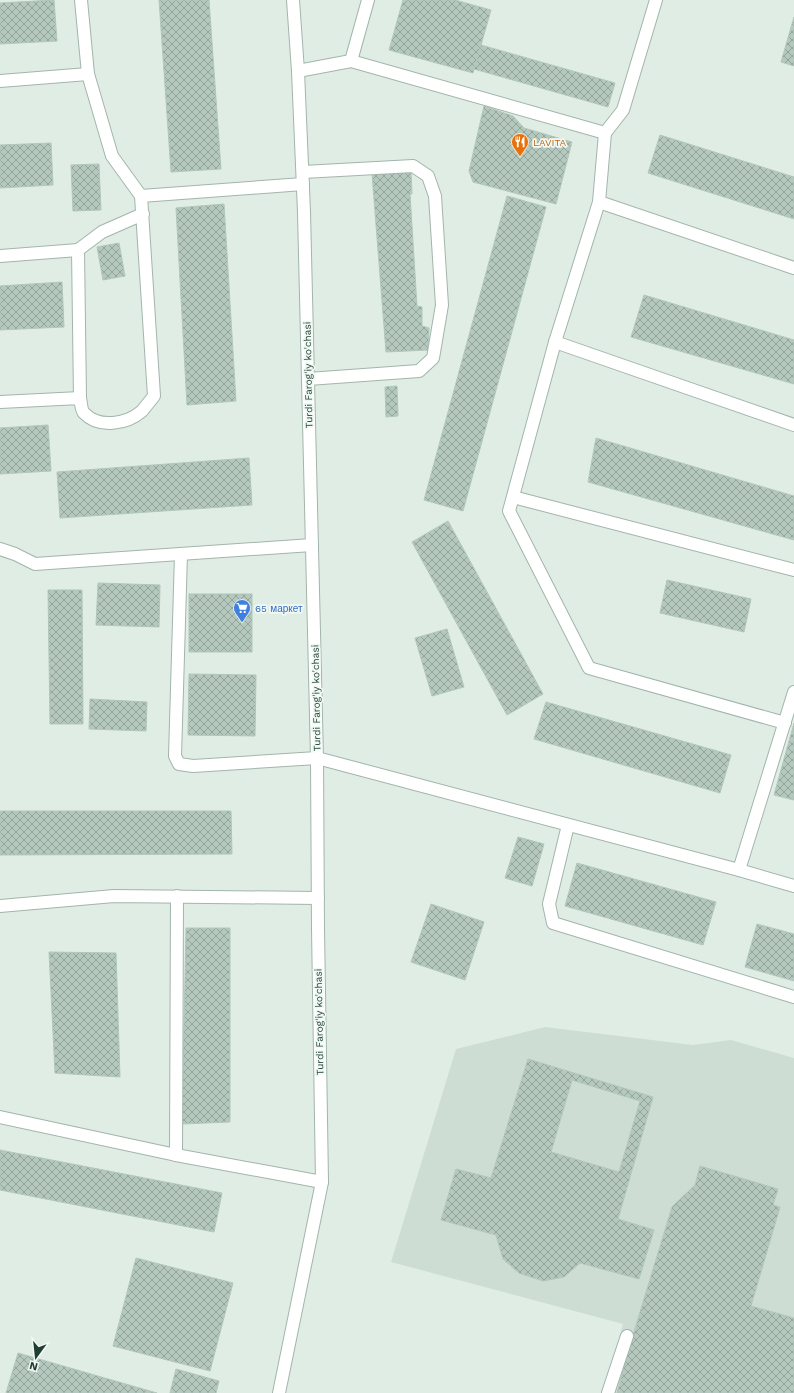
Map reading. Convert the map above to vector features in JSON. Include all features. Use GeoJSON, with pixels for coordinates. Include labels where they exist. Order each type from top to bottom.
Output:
{"type":"FeatureCollection","features":[{"type":"Feature","properties":{"kind":"street"},"geometry":{"type":"LineString","coordinates":[[78,250],[80,398],[83,412],[94,420],[108,423],[123,422],[141,411],[154,396],[142,196],[112,156],[88,74],[80,0]]}},
{"type":"Feature","properties":{"kind":"street","name":"Turdi Farog'iy ko'chasi"},"geometry":{"type":"LineString","coordinates":[[279,1393],[322,1182],[317,758],[308,379],[303,178],[293,0]]}},
{"type":"Feature","properties":{"kind":"street"},"geometry":{"type":"LineString","coordinates":[[351,61],[368,0]]}},
{"type":"Feature","properties":{"kind":"street"},"geometry":{"type":"LineString","coordinates":[[656,0],[623,110],[605,133],[598,202],[555,342],[509,511],[589,668],[785,724]]}},
{"type":"Feature","properties":{"kind":"street"},"geometry":{"type":"LineString","coordinates":[[298,71],[351,61],[605,133]]}},
{"type":"Feature","properties":{"kind":"street"},"geometry":{"type":"LineString","coordinates":[[0,81],[88,74]]}},
{"type":"Feature","properties":{"kind":"street"},"geometry":{"type":"LineString","coordinates":[[142,196],[413,166],[428,176],[435,196],[442,305],[433,358],[419,371],[308,379]]}},
{"type":"Feature","properties":{"kind":"street"},"geometry":{"type":"LineString","coordinates":[[598,202],[794,268]]}},
{"type":"Feature","properties":{"kind":"street"},"geometry":{"type":"LineString","coordinates":[[0,256],[78,250],[102,232],[143,214]]}},
{"type":"Feature","properties":{"kind":"street"},"geometry":{"type":"LineString","coordinates":[[555,342],[794,425]]}},
{"type":"Feature","properties":{"kind":"street"},"geometry":{"type":"LineString","coordinates":[[0,402],[80,398]]}},
{"type":"Feature","properties":{"kind":"street"},"geometry":{"type":"LineString","coordinates":[[513,497],[794,570]]}},
{"type":"Feature","properties":{"kind":"street"},"geometry":{"type":"LineString","coordinates":[[0,549],[15,554],[34,564],[312,544]]}},
{"type":"Feature","properties":{"kind":"street"},"geometry":{"type":"LineString","coordinates":[[181,554],[174,756],[179,764],[193,766],[317,758],[794,886]]}},
{"type":"Feature","properties":{"kind":"street"},"geometry":{"type":"LineString","coordinates":[[739,870],[794,692]]}},
{"type":"Feature","properties":{"kind":"street"},"geometry":{"type":"LineString","coordinates":[[568,825],[549,904],[553,923],[794,997]]}},
{"type":"Feature","properties":{"kind":"street"},"geometry":{"type":"LineString","coordinates":[[0,906],[114,896],[318,898]]}},
{"type":"Feature","properties":{"kind":"street"},"geometry":{"type":"LineString","coordinates":[[176,1155],[178,896]]}},
{"type":"Feature","properties":{"kind":"street"},"geometry":{"type":"LineString","coordinates":[[0,1117],[176,1155],[322,1182]]}},
{"type":"Feature","properties":{"kind":"street"},"geometry":{"type":"LineString","coordinates":[[608,1393],[627,1336]]}},
{"type":"Feature","properties":{"kind":"shaded area"},"geometry":{"type":"Polygon","coordinates":[[[545,1027],[693,1045],[731,1040],[794,1058],[794,1393],[605,1393],[623,1324],[391,1262],[456,1049],[545,1027]]]}},
{"type":"Feature","properties":{"kind":"building"},"geometry":{"type":"Polygon","coordinates":[[[54,0],[57,41],[0,44],[0,3],[54,0]]]}},
{"type":"Feature","properties":{"kind":"building"},"geometry":{"type":"Polygon","coordinates":[[[159,0],[209,0],[221,169],[171,172],[159,0]]]}},
{"type":"Feature","properties":{"kind":"building"},"geometry":{"type":"Polygon","coordinates":[[[403,0],[455,0],[491,10],[473,73],[389,50],[403,0]]]}},
{"type":"Feature","properties":{"kind":"building"},"geometry":{"type":"Polygon","coordinates":[[[794,17],[794,66],[781,62],[794,17]]]}},
{"type":"Feature","properties":{"kind":"building"},"geometry":{"type":"Polygon","coordinates":[[[481,45],[615,83],[608,107],[474,69],[481,45]]]}},
{"type":"Feature","properties":{"kind":"building","name":"LAVITA"},"geometry":{"type":"Polygon","coordinates":[[[484,106],[513,116],[524,128],[572,142],[556,204],[473,182],[469,171],[484,106]]]}},
{"type":"Feature","properties":{"kind":"building"},"geometry":{"type":"Polygon","coordinates":[[[660,135],[794,177],[794,219],[648,173],[660,135]]]}},
{"type":"Feature","properties":{"kind":"building"},"geometry":{"type":"Polygon","coordinates":[[[51,143],[53,185],[0,188],[0,145],[51,143]]]}},
{"type":"Feature","properties":{"kind":"building"},"geometry":{"type":"Polygon","coordinates":[[[99,164],[101,210],[73,211],[71,165],[99,164]]]}},
{"type":"Feature","properties":{"kind":"building"},"geometry":{"type":"Polygon","coordinates":[[[411,172],[412,194],[410,194],[417,306],[422,307],[422,326],[429,328],[428,350],[386,352],[372,174],[411,172]]]}},
{"type":"Feature","properties":{"kind":"building"},"geometry":{"type":"Polygon","coordinates":[[[507,196],[546,207],[463,511],[424,500],[507,196]]]}},
{"type":"Feature","properties":{"kind":"building"},"geometry":{"type":"Polygon","coordinates":[[[224,204],[236,401],[187,405],[176,208],[224,204]]]}},
{"type":"Feature","properties":{"kind":"building"},"geometry":{"type":"Polygon","coordinates":[[[119,243],[125,276],[103,280],[97,247],[119,243]]]}},
{"type":"Feature","properties":{"kind":"building"},"geometry":{"type":"Polygon","coordinates":[[[62,282],[64,327],[0,330],[0,286],[62,282]]]}},
{"type":"Feature","properties":{"kind":"building"},"geometry":{"type":"Polygon","coordinates":[[[644,295],[794,340],[794,384],[631,337],[644,295]]]}},
{"type":"Feature","properties":{"kind":"building"},"geometry":{"type":"Polygon","coordinates":[[[397,386],[398,416],[386,417],[385,387],[397,386]]]}},
{"type":"Feature","properties":{"kind":"building"},"geometry":{"type":"Polygon","coordinates":[[[48,425],[51,471],[0,474],[0,428],[48,425]]]}},
{"type":"Feature","properties":{"kind":"building"},"geometry":{"type":"Polygon","coordinates":[[[596,438],[794,496],[794,540],[588,482],[596,438]]]}},
{"type":"Feature","properties":{"kind":"building"},"geometry":{"type":"Polygon","coordinates":[[[249,458],[252,505],[60,518],[57,472],[249,458]]]}},
{"type":"Feature","properties":{"kind":"building"},"geometry":{"type":"Polygon","coordinates":[[[448,521],[543,694],[507,715],[412,542],[448,521]]]}},
{"type":"Feature","properties":{"kind":"building"},"geometry":{"type":"Polygon","coordinates":[[[667,580],[751,599],[744,632],[660,613],[667,580]]]}},
{"type":"Feature","properties":{"kind":"building"},"geometry":{"type":"Polygon","coordinates":[[[98,583],[160,585],[159,627],[96,625],[98,583]]]}},
{"type":"Feature","properties":{"kind":"building"},"geometry":{"type":"Polygon","coordinates":[[[48,590],[82,590],[83,724],[50,724],[48,590]]]}},
{"type":"Feature","properties":{"kind":"building"},"geometry":{"type":"Polygon","coordinates":[[[189,594],[252,594],[252,652],[189,652],[189,594]]]}},
{"type":"Feature","properties":{"kind":"building"},"geometry":{"type":"Polygon","coordinates":[[[447,629],[464,687],[432,696],[415,638],[447,629]]]}},
{"type":"Feature","properties":{"kind":"building"},"geometry":{"type":"Polygon","coordinates":[[[189,674],[256,675],[255,736],[188,735],[189,674]]]}},
{"type":"Feature","properties":{"kind":"building"},"geometry":{"type":"Polygon","coordinates":[[[90,699],[147,702],[146,731],[89,729],[90,699]]]}},
{"type":"Feature","properties":{"kind":"building"},"geometry":{"type":"Polygon","coordinates":[[[546,702],[731,755],[720,793],[534,739],[546,702]]]}},
{"type":"Feature","properties":{"kind":"building"},"geometry":{"type":"Polygon","coordinates":[[[794,723],[794,800],[774,795],[794,723]]]}},
{"type":"Feature","properties":{"kind":"building"},"geometry":{"type":"Polygon","coordinates":[[[0,811],[231,811],[232,854],[0,855],[0,811]]]}},
{"type":"Feature","properties":{"kind":"building"},"geometry":{"type":"Polygon","coordinates":[[[518,837],[544,844],[532,886],[505,878],[518,837]]]}},
{"type":"Feature","properties":{"kind":"building"},"geometry":{"type":"Polygon","coordinates":[[[577,863],[716,902],[703,945],[565,906],[577,863]]]}},
{"type":"Feature","properties":{"kind":"building"},"geometry":{"type":"Polygon","coordinates":[[[431,904],[484,922],[465,980],[411,962],[431,904]]]}},
{"type":"Feature","properties":{"kind":"building"},"geometry":{"type":"Polygon","coordinates":[[[757,924],[794,934],[794,981],[745,967],[757,924]]]}},
{"type":"Feature","properties":{"kind":"building"},"geometry":{"type":"Polygon","coordinates":[[[186,928],[230,928],[230,1122],[182,1124],[186,928]]]}},
{"type":"Feature","properties":{"kind":"building"},"geometry":{"type":"Polygon","coordinates":[[[49,952],[116,953],[120,1077],[55,1073],[49,952]]]}},
{"type":"Feature","properties":{"kind":"building"},"geometry":{"type":"Polygon","coordinates":[[[528,1059],[653,1097],[618,1219],[654,1230],[639,1279],[580,1263],[564,1277],[543,1281],[519,1273],[503,1259],[496,1235],[441,1220],[456,1169],[491,1178],[528,1059]],[[572,1080],[551,1152],[619,1172],[640,1101],[572,1080]]]}},
{"type":"Feature","properties":{"kind":"building"},"geometry":{"type":"Polygon","coordinates":[[[0,1150],[222,1193],[214,1232],[0,1190],[0,1150]]]}},
{"type":"Feature","properties":{"kind":"building"},"geometry":{"type":"Polygon","coordinates":[[[700,1166],[778,1189],[773,1205],[780,1207],[751,1306],[794,1318],[794,1393],[617,1393],[672,1207],[695,1185],[700,1166]]]}},
{"type":"Feature","properties":{"kind":"building"},"geometry":{"type":"Polygon","coordinates":[[[136,1258],[233,1283],[210,1371],[113,1346],[136,1258]]]}},
{"type":"Feature","properties":{"kind":"building"},"geometry":{"type":"Polygon","coordinates":[[[18,1353],[157,1393],[6,1393],[18,1353]]]}},
{"type":"Feature","properties":{"kind":"building"},"geometry":{"type":"Polygon","coordinates":[[[176,1369],[219,1381],[216,1393],[170,1393],[176,1369]]]}},
{"type":"Feature","properties":{"kind":"place","name":"LAVITA"},"geometry":{"type":"Point","coordinates":[520,157]}},
{"type":"Feature","properties":{"kind":"place","name":"65 маркет"},"geometry":{"type":"Point","coordinates":[242,623]}}]}
